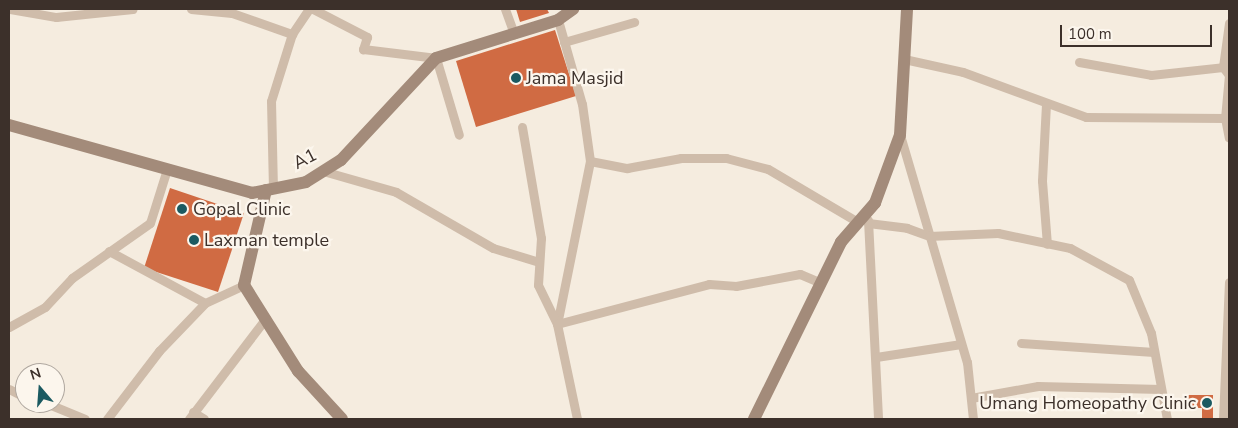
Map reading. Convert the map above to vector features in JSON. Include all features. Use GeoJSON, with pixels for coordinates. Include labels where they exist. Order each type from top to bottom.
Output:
{"type":"FeatureCollection","features":[{"type":"Feature","properties":{"kind":"street"},"geometry":{"type":"LineString","coordinates":[[10,9],[56,17],[133,9]]}},
{"type":"Feature","properties":{"kind":"street"},"geometry":{"type":"LineString","coordinates":[[191,9],[232,13],[292,34]]}},
{"type":"Feature","properties":{"kind":"street"},"geometry":{"type":"LineString","coordinates":[[309,9],[292,34],[271,101],[269,189],[244,285],[298,371],[342,419]]}},
{"type":"Feature","properties":{"kind":"street"},"geometry":{"type":"LineString","coordinates":[[313,9],[367,37],[363,49],[436,58],[459,135]]}},
{"type":"Feature","properties":{"kind":"street"},"geometry":{"type":"LineString","coordinates":[[505,9],[514,34]]}},
{"type":"Feature","properties":{"kind":"street","name":"A1"},"geometry":{"type":"LineString","coordinates":[[9,125],[252,193],[306,182],[341,160],[436,58],[558,20],[573,9]]}},
{"type":"Feature","properties":{"kind":"street"},"geometry":{"type":"LineString","coordinates":[[754,419],[841,242],[864,219],[875,203],[900,135],[907,9]]}},
{"type":"Feature","properties":{"kind":"street"},"geometry":{"type":"LineString","coordinates":[[557,324],[590,161],[582,104],[558,20]]}},
{"type":"Feature","properties":{"kind":"street"},"geometry":{"type":"LineString","coordinates":[[564,42],[634,22]]}},
{"type":"Feature","properties":{"kind":"street"},"geometry":{"type":"LineString","coordinates":[[1229,23],[1223,67],[1228,75],[1225,118],[1229,138]]}},
{"type":"Feature","properties":{"kind":"street"},"geometry":{"type":"LineString","coordinates":[[904,59],[963,72],[1046,104],[1086,117],[1225,118]]}},
{"type":"Feature","properties":{"kind":"street"},"geometry":{"type":"LineString","coordinates":[[1079,62],[1151,75],[1223,67]]}},
{"type":"Feature","properties":{"kind":"street"},"geometry":{"type":"LineString","coordinates":[[1046,104],[1042,142],[1046,244]]}},
{"type":"Feature","properties":{"kind":"street"},"geometry":{"type":"LineString","coordinates":[[522,127],[541,238],[538,285],[557,324],[577,419]]}},
{"type":"Feature","properties":{"kind":"street"},"geometry":{"type":"LineString","coordinates":[[900,135],[961,344],[973,419]]}},
{"type":"Feature","properties":{"kind":"street"},"geometry":{"type":"LineString","coordinates":[[590,161],[627,168],[681,158],[726,158],[768,169],[864,219],[907,228],[929,236],[998,233],[1070,248],[1130,280],[1154,352],[1167,419]]}},
{"type":"Feature","properties":{"kind":"street"},"geometry":{"type":"LineString","coordinates":[[9,327],[45,306],[72,278],[150,223],[167,169]]}},
{"type":"Feature","properties":{"kind":"street"},"geometry":{"type":"LineString","coordinates":[[323,171],[396,192],[494,248],[539,262]]}},
{"type":"Feature","properties":{"kind":"street"},"geometry":{"type":"LineString","coordinates":[[864,219],[876,357],[878,419]]}},
{"type":"Feature","properties":{"kind":"street"},"geometry":{"type":"LineString","coordinates":[[109,251],[205,303]]}},
{"type":"Feature","properties":{"kind":"street"},"geometry":{"type":"LineString","coordinates":[[557,324],[709,284],[736,286],[800,274],[821,283]]}},
{"type":"Feature","properties":{"kind":"street"},"geometry":{"type":"LineString","coordinates":[[1223,419],[1229,282]]}},
{"type":"Feature","properties":{"kind":"street"},"geometry":{"type":"LineString","coordinates":[[107,419],[159,351],[205,303],[244,285]]}},
{"type":"Feature","properties":{"kind":"street"},"geometry":{"type":"LineString","coordinates":[[204,419],[191,416],[266,318]]}},
{"type":"Feature","properties":{"kind":"street"},"geometry":{"type":"LineString","coordinates":[[1021,343],[1154,352]]}},
{"type":"Feature","properties":{"kind":"street"},"geometry":{"type":"LineString","coordinates":[[876,357],[961,344]]}},
{"type":"Feature","properties":{"kind":"street"},"geometry":{"type":"LineString","coordinates":[[971,398],[1038,386],[1161,389]]}},
{"type":"Feature","properties":{"kind":"street"},"geometry":{"type":"LineString","coordinates":[[65,411],[85,419]]}},
{"type":"Feature","properties":{"kind":"building"},"geometry":{"type":"Polygon","coordinates":[[[516,9],[547,9],[549,13],[520,22],[516,9]]]}},
{"type":"Feature","properties":{"kind":"building","name":"Jama Masjid"},"geometry":{"type":"Polygon","coordinates":[[[555,30],[576,96],[476,127],[456,61],[555,30]]]}},
{"type":"Feature","properties":{"kind":"building","name":"Laxman temple"},"geometry":{"type":"Polygon","coordinates":[[[170,188],[244,213],[218,292],[144,268],[170,188]]]}},
{"type":"Feature","properties":{"kind":"building"},"geometry":{"type":"Polygon","coordinates":[[[1183,395],[1213,395],[1213,419],[1202,419],[1202,408],[1183,408],[1183,395]]]}},
{"type":"Feature","properties":{"kind":"place","name":"Jama Masjid"},"geometry":{"type":"Point","coordinates":[516,78]}},
{"type":"Feature","properties":{"kind":"place","name":"Gopal Clinic"},"geometry":{"type":"Point","coordinates":[182,209]}},
{"type":"Feature","properties":{"kind":"place","name":"Laxman temple"},"geometry":{"type":"Point","coordinates":[194,240]}},
{"type":"Feature","properties":{"kind":"place","name":"Umang Homeopathy Clinic"},"geometry":{"type":"Point","coordinates":[1207,403]}}]}
